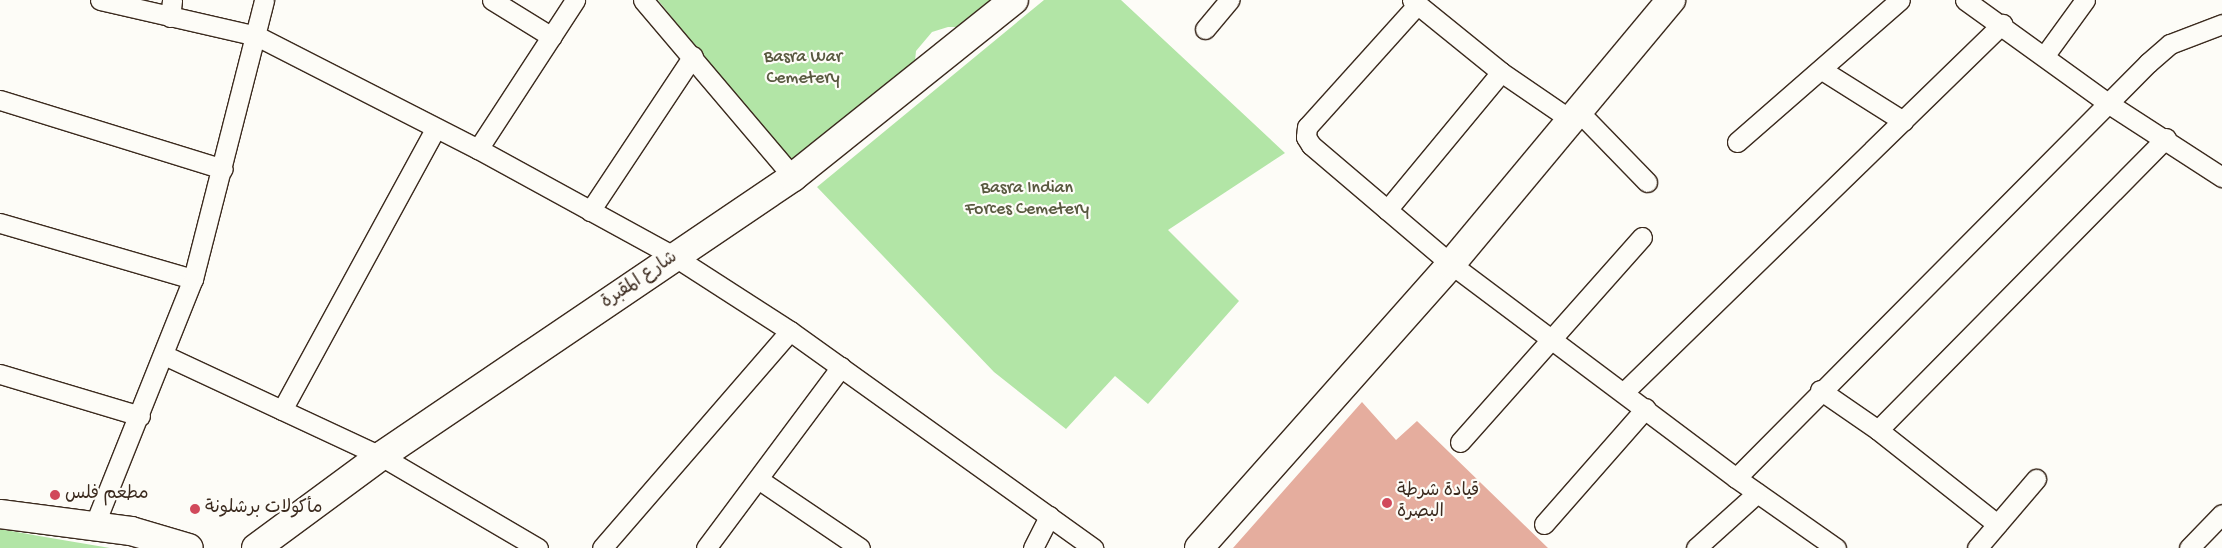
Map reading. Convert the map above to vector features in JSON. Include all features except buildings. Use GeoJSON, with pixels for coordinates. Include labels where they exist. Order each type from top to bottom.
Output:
{"type":"FeatureCollection","features":[{"type":"Feature","properties":{"kind":"main road","name":"شارع المقبرة"},"geometry":{"type":"LineString","coordinates":[[256,548],[382,456],[793,177],[1014,0]]}},
{"type":"Feature","properties":{"kind":"main road"},"geometry":{"type":"LineString","coordinates":[[1199,548],[1451,264],[1671,0]]}},
{"type":"Feature","properties":{"kind":"main road"},"geometry":{"type":"LineString","coordinates":[[0,514],[131,531],[189,548]]}},
{"type":"Feature","properties":{"kind":"street"},"geometry":{"type":"LineString","coordinates":[[100,0],[171,9],[257,36],[478,149],[675,257],[790,331],[1093,548]]}},
{"type":"Feature","properties":{"kind":"street"},"geometry":{"type":"LineString","coordinates":[[94,526],[140,416],[193,279],[223,170],[257,36],[264,0]]}},
{"type":"Feature","properties":{"kind":"street"},"geometry":{"type":"LineString","coordinates":[[492,0],[552,37]]}},
{"type":"Feature","properties":{"kind":"street"},"geometry":{"type":"LineString","coordinates":[[478,149],[575,0]]}},
{"type":"Feature","properties":{"kind":"street"},"geometry":{"type":"LineString","coordinates":[[643,0],[693,56],[793,177]]}},
{"type":"Feature","properties":{"kind":"street"},"geometry":{"type":"LineString","coordinates":[[1205,29],[1229,0]]}},
{"type":"Feature","properties":{"kind":"street"},"geometry":{"type":"LineString","coordinates":[[1737,142],[1822,70],[1900,0]]}},
{"type":"Feature","properties":{"kind":"street"},"geometry":{"type":"LineString","coordinates":[[1966,0],[2045,55],[2109,104],[2166,138],[2222,177]]}},
{"type":"Feature","properties":{"kind":"street"},"geometry":{"type":"LineString","coordinates":[[2045,55],[2084,0]]}},
{"type":"Feature","properties":{"kind":"street"},"geometry":{"type":"LineString","coordinates":[[1648,182],[1575,116],[1501,72],[1415,2],[1307,127],[1306,137],[1311,145],[1451,264],[1554,338],[1736,478],[1836,548]]}},
{"type":"Feature","properties":{"kind":"street"},"geometry":{"type":"LineString","coordinates":[[1624,392],[2002,24]]}},
{"type":"Feature","properties":{"kind":"street"},"geometry":{"type":"LineString","coordinates":[[1736,478],[1820,390],[2170,44],[2222,24]]}},
{"type":"Feature","properties":{"kind":"street"},"geometry":{"type":"LineString","coordinates":[[590,211],[693,56]]}},
{"type":"Feature","properties":{"kind":"street"},"geometry":{"type":"LineString","coordinates":[[1822,70],[1903,121]]}},
{"type":"Feature","properties":{"kind":"street"},"geometry":{"type":"LineString","coordinates":[[1387,210],[1501,72]]}},
{"type":"Feature","properties":{"kind":"street"},"geometry":{"type":"LineString","coordinates":[[0,100],[223,170]]}},
{"type":"Feature","properties":{"kind":"street"},"geometry":{"type":"LineString","coordinates":[[282,410],[436,128]]}},
{"type":"Feature","properties":{"kind":"street"},"geometry":{"type":"LineString","coordinates":[[1878,430],[2166,138]]}},
{"type":"Feature","properties":{"kind":"street"},"geometry":{"type":"LineString","coordinates":[[0,223],[193,279]]}},
{"type":"Feature","properties":{"kind":"street"},"geometry":{"type":"LineString","coordinates":[[1460,442],[1642,237]]}},
{"type":"Feature","properties":{"kind":"street"},"geometry":{"type":"LineString","coordinates":[[602,548],[790,331]]}},
{"type":"Feature","properties":{"kind":"street"},"geometry":{"type":"LineString","coordinates":[[164,355],[382,456],[538,548]]}},
{"type":"Feature","properties":{"kind":"street"},"geometry":{"type":"LineString","coordinates":[[706,548],[841,367]]}},
{"type":"Feature","properties":{"kind":"street"},"geometry":{"type":"LineString","coordinates":[[0,374],[140,416]]}},
{"type":"Feature","properties":{"kind":"street"},"geometry":{"type":"LineString","coordinates":[[1820,390],[1878,430],[1998,524]]}},
{"type":"Feature","properties":{"kind":"street"},"geometry":{"type":"LineString","coordinates":[[1544,524],[1646,408]]}},
{"type":"Feature","properties":{"kind":"street"},"geometry":{"type":"LineString","coordinates":[[758,478],[860,548]]}},
{"type":"Feature","properties":{"kind":"street"},"geometry":{"type":"LineString","coordinates":[[1977,548],[2036,479]]}},
{"type":"Feature","properties":{"kind":"street"},"geometry":{"type":"LineString","coordinates":[[1696,548],[1757,493]]}},
{"type":"Feature","properties":{"kind":"street"},"geometry":{"type":"LineString","coordinates":[[2189,548],[2222,514]]}},
{"type":"Feature","properties":{"kind":"street"},"geometry":{"type":"LineString","coordinates":[[1033,548],[1049,516]]}},
{"type":"Feature","properties":{"kind":"green space","name":"Basra War Cemetery"},"geometry":{"type":"Polygon","coordinates":[[[658,0],[999,0],[965,27],[948,27],[932,32],[916,51],[914,71],[791,166],[658,0]]]}},
{"type":"Feature","properties":{"kind":"green space","name":"Basra Indian Forces Cemetery"},"geometry":{"type":"Polygon","coordinates":[[[1044,0],[1121,0],[1285,153],[1168,230],[1239,301],[1148,404],[1115,376],[1066,429],[994,372],[817,187],[1044,0]]]}},
{"type":"Feature","properties":{"kind":"green space"},"geometry":{"type":"Polygon","coordinates":[[[0,529],[39,536],[110,548],[0,548],[0,529]]]}},
{"type":"Feature","properties":{"kind":"place","name":"مطعم فلس"},"geometry":{"type":"Point","coordinates":[55,495]}},
{"type":"Feature","properties":{"kind":"place","name":"قيادة شرطة البصرة"},"geometry":{"type":"Point","coordinates":[1387,503]}},
{"type":"Feature","properties":{"kind":"place","name":"مأكولات برشلونة"},"geometry":{"type":"Point","coordinates":[195,509]}}]}
